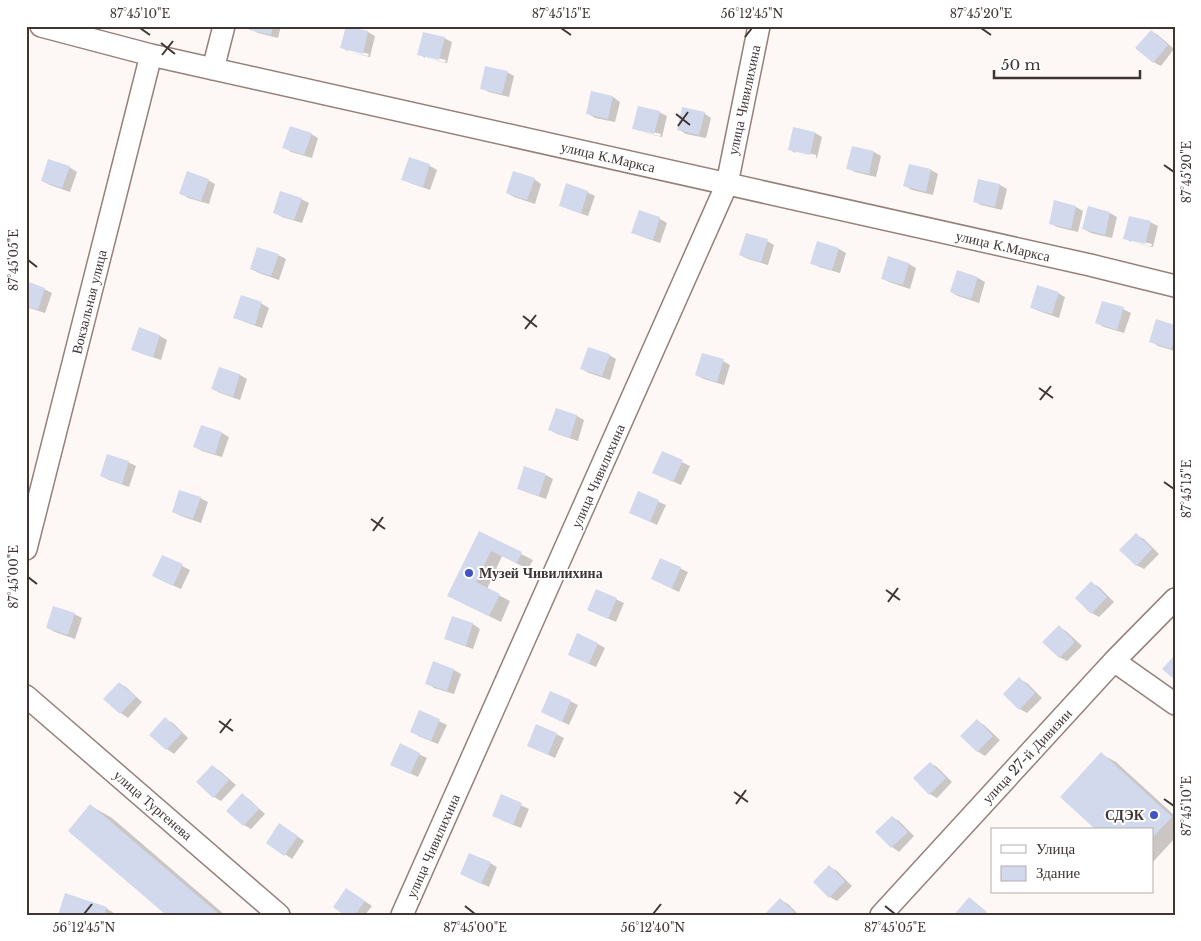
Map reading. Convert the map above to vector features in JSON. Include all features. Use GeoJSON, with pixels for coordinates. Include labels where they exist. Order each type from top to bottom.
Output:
{"type":"FeatureCollection","features":[{"type":"Feature","properties":{"kind":"street","name":"улица К.Маркса"},"geometry":{"type":"LineString","coordinates":[[41,26],[151,55],[1090,265],[1175,286]]}},
{"type":"Feature","properties":{"kind":"street"},"geometry":{"type":"LineString","coordinates":[[213,69],[224,26]]}},
{"type":"Feature","properties":{"kind":"street","name":"улица Чивилихина"},"geometry":{"type":"LineString","coordinates":[[402,915],[727,184],[760,26]]}},
{"type":"Feature","properties":{"kind":"street","name":"Вокзальная улица"},"geometry":{"type":"LineString","coordinates":[[26,549],[151,55]]}},
{"type":"Feature","properties":{"kind":"street","name":"улица 27-й Дивизии"},"geometry":{"type":"LineString","coordinates":[[881,915],[1114,661],[1175,599]]}},
{"type":"Feature","properties":{"kind":"street"},"geometry":{"type":"LineString","coordinates":[[1114,661],[1175,704]]}},
{"type":"Feature","properties":{"kind":"street","name":"улица Тургенева"},"geometry":{"type":"LineString","coordinates":[[26,696],[279,915]]}},
{"type":"Feature","properties":{"kind":"building"},"geometry":{"type":"Polygon","coordinates":[[[250,26],[273,26],[271,35],[249,30],[250,26]]]}},
{"type":"Feature","properties":{"kind":"building"},"geometry":{"type":"Polygon","coordinates":[[[346,26],[368,31],[363,54],[340,48],[346,26]]]}},
{"type":"Feature","properties":{"kind":"building"},"geometry":{"type":"Polygon","coordinates":[[[1151,30],[1168,45],[1153,63],[1135,48],[1151,30]]]}},
{"type":"Feature","properties":{"kind":"building"},"geometry":{"type":"Polygon","coordinates":[[[423,32],[445,37],[439,60],[417,55],[423,32]]]}},
{"type":"Feature","properties":{"kind":"building"},"geometry":{"type":"Polygon","coordinates":[[[485,66],[508,71],[502,94],[480,89],[485,66]]]}},
{"type":"Feature","properties":{"kind":"building"},"geometry":{"type":"Polygon","coordinates":[[[591,91],[613,96],[608,119],[586,114],[591,91]]]}},
{"type":"Feature","properties":{"kind":"building"},"geometry":{"type":"Polygon","coordinates":[[[638,106],[660,111],[654,134],[632,129],[638,106]]]}},
{"type":"Feature","properties":{"kind":"building"},"geometry":{"type":"Polygon","coordinates":[[[682,107],[705,112],[699,135],[677,130],[682,107]]]}},
{"type":"Feature","properties":{"kind":"building"},"geometry":{"type":"Polygon","coordinates":[[[290,126],[312,133],[304,155],[282,148],[290,126]]]}},
{"type":"Feature","properties":{"kind":"building"},"geometry":{"type":"Polygon","coordinates":[[[793,127],[815,132],[810,155],[788,150],[793,127]]]}},
{"type":"Feature","properties":{"kind":"building"},"geometry":{"type":"Polygon","coordinates":[[[852,146],[874,151],[869,174],[846,169],[852,146]]]}},
{"type":"Feature","properties":{"kind":"building"},"geometry":{"type":"Polygon","coordinates":[[[409,157],[430,164],[423,187],[401,180],[409,157]]]}},
{"type":"Feature","properties":{"kind":"building"},"geometry":{"type":"Polygon","coordinates":[[[48,159],[70,166],[62,188],[41,181],[48,159]]]}},
{"type":"Feature","properties":{"kind":"building"},"geometry":{"type":"Polygon","coordinates":[[[909,164],[931,169],[926,192],[903,186],[909,164]]]}},
{"type":"Feature","properties":{"kind":"building"},"geometry":{"type":"Polygon","coordinates":[[[187,171],[209,179],[201,201],[179,194],[187,171]]]}},
{"type":"Feature","properties":{"kind":"building"},"geometry":{"type":"Polygon","coordinates":[[[513,171],[535,178],[527,200],[506,193],[513,171]]]}},
{"type":"Feature","properties":{"kind":"building"},"geometry":{"type":"Polygon","coordinates":[[[978,179],[1000,184],[995,207],[973,202],[978,179]]]}},
{"type":"Feature","properties":{"kind":"building"},"geometry":{"type":"Polygon","coordinates":[[[566,183],[588,191],[581,213],[559,206],[566,183]]]}},
{"type":"Feature","properties":{"kind":"building"},"geometry":{"type":"Polygon","coordinates":[[[280,191],[302,198],[294,220],[273,213],[280,191]]]}},
{"type":"Feature","properties":{"kind":"building"},"geometry":{"type":"Polygon","coordinates":[[[1054,200],[1076,206],[1071,229],[1049,224],[1054,200]]]}},
{"type":"Feature","properties":{"kind":"building"},"geometry":{"type":"Polygon","coordinates":[[[1088,206],[1110,212],[1105,235],[1082,229],[1088,206]]]}},
{"type":"Feature","properties":{"kind":"building"},"geometry":{"type":"Polygon","coordinates":[[[639,210],[660,217],[653,240],[631,233],[639,210]]]}},
{"type":"Feature","properties":{"kind":"building"},"geometry":{"type":"Polygon","coordinates":[[[1129,216],[1151,221],[1145,244],[1123,239],[1129,216]]]}},
{"type":"Feature","properties":{"kind":"building"},"geometry":{"type":"Polygon","coordinates":[[[746,233],[768,239],[761,262],[739,255],[746,233]]]}},
{"type":"Feature","properties":{"kind":"building"},"geometry":{"type":"Polygon","coordinates":[[[817,241],[839,248],[832,270],[810,264],[817,241]]]}},
{"type":"Feature","properties":{"kind":"building"},"geometry":{"type":"Polygon","coordinates":[[[257,247],[279,254],[271,276],[250,269],[257,247]]]}},
{"type":"Feature","properties":{"kind":"building"},"geometry":{"type":"Polygon","coordinates":[[[888,256],[909,263],[903,285],[881,279],[888,256]]]}},
{"type":"Feature","properties":{"kind":"building"},"geometry":{"type":"Polygon","coordinates":[[[957,270],[978,277],[971,299],[950,292],[957,270]]]}},
{"type":"Feature","properties":{"kind":"building"},"geometry":{"type":"Polygon","coordinates":[[[26,281],[45,288],[38,310],[26,306],[26,281]]]}},
{"type":"Feature","properties":{"kind":"building"},"geometry":{"type":"Polygon","coordinates":[[[1037,285],[1059,292],[1052,314],[1030,308],[1037,285]]]}},
{"type":"Feature","properties":{"kind":"building"},"geometry":{"type":"Polygon","coordinates":[[[241,295],[262,302],[255,325],[233,318],[241,295]]]}},
{"type":"Feature","properties":{"kind":"building"},"geometry":{"type":"Polygon","coordinates":[[[1102,301],[1124,307],[1117,330],[1095,323],[1102,301]]]}},
{"type":"Feature","properties":{"kind":"building"},"geometry":{"type":"Polygon","coordinates":[[[1156,319],[1175,325],[1175,337],[1171,349],[1149,342],[1156,319]]]}},
{"type":"Feature","properties":{"kind":"building"},"geometry":{"type":"Polygon","coordinates":[[[139,327],[160,335],[153,357],[131,350],[139,327]]]}},
{"type":"Feature","properties":{"kind":"building"},"geometry":{"type":"Polygon","coordinates":[[[588,347],[610,354],[602,376],[580,369],[588,347]]]}},
{"type":"Feature","properties":{"kind":"building"},"geometry":{"type":"Polygon","coordinates":[[[702,353],[724,359],[717,382],[695,375],[702,353]]]}},
{"type":"Feature","properties":{"kind":"building"},"geometry":{"type":"Polygon","coordinates":[[[219,367],[240,374],[233,397],[211,389],[219,367]]]}},
{"type":"Feature","properties":{"kind":"building"},"geometry":{"type":"Polygon","coordinates":[[[556,408],[577,415],[570,438],[548,430],[556,408]]]}},
{"type":"Feature","properties":{"kind":"building"},"geometry":{"type":"Polygon","coordinates":[[[201,425],[222,432],[215,454],[193,447],[201,425]]]}},
{"type":"Feature","properties":{"kind":"building"},"geometry":{"type":"Polygon","coordinates":[[[662,451],[683,460],[673,482],[652,473],[662,451]]]}},
{"type":"Feature","properties":{"kind":"building"},"geometry":{"type":"Polygon","coordinates":[[[107,454],[129,461],[122,484],[100,476],[107,454]]]}},
{"type":"Feature","properties":{"kind":"building"},"geometry":{"type":"Polygon","coordinates":[[[524,466],[546,474],[539,496],[517,489],[524,466]]]}},
{"type":"Feature","properties":{"kind":"building"},"geometry":{"type":"Polygon","coordinates":[[[179,490],[201,497],[193,519],[172,512],[179,490]]]}},
{"type":"Feature","properties":{"kind":"building"},"geometry":{"type":"Polygon","coordinates":[[[638,491],[659,500],[650,522],[629,513],[638,491]]]}},
{"type":"Feature","properties":{"kind":"building","name":"Музей Чивилихина"},"geometry":{"type":"Polygon","coordinates":[[[479,531],[522,552],[517,563],[491,551],[476,582],[500,594],[489,616],[447,596],[479,531]]]}},
{"type":"Feature","properties":{"kind":"building"},"geometry":{"type":"Polygon","coordinates":[[[1136,533],[1152,549],[1136,566],[1119,550],[1136,533]]]}},
{"type":"Feature","properties":{"kind":"building"},"geometry":{"type":"Polygon","coordinates":[[[162,555],[183,564],[173,586],[152,576],[162,555]]]}},
{"type":"Feature","properties":{"kind":"building"},"geometry":{"type":"Polygon","coordinates":[[[660,558],[681,567],[672,588],[651,579],[660,558]]]}},
{"type":"Feature","properties":{"kind":"building"},"geometry":{"type":"Polygon","coordinates":[[[1091,581],[1107,597],[1091,614],[1075,598],[1091,581]]]}},
{"type":"Feature","properties":{"kind":"building"},"geometry":{"type":"Polygon","coordinates":[[[596,589],[617,598],[608,619],[587,610],[596,589]]]}},
{"type":"Feature","properties":{"kind":"building"},"geometry":{"type":"Polygon","coordinates":[[[53,606],[75,613],[68,635],[46,628],[53,606]]]}},
{"type":"Feature","properties":{"kind":"building"},"geometry":{"type":"Polygon","coordinates":[[[452,616],[473,623],[466,646],[444,639],[452,616]]]}},
{"type":"Feature","properties":{"kind":"building"},"geometry":{"type":"Polygon","coordinates":[[[1059,625],[1075,642],[1059,658],[1042,642],[1059,625]]]}},
{"type":"Feature","properties":{"kind":"building"},"geometry":{"type":"Polygon","coordinates":[[[577,633],[598,643],[589,664],[568,655],[577,633]]]}},
{"type":"Feature","properties":{"kind":"building"},"geometry":{"type":"Polygon","coordinates":[[[1175,655],[1175,680],[1162,669],[1175,655]]]}},
{"type":"Feature","properties":{"kind":"building"},"geometry":{"type":"Polygon","coordinates":[[[433,661],[454,669],[447,691],[425,684],[433,661]]]}},
{"type":"Feature","properties":{"kind":"building"},"geometry":{"type":"Polygon","coordinates":[[[1019,677],[1035,693],[1019,710],[1003,694],[1019,677]]]}},
{"type":"Feature","properties":{"kind":"building"},"geometry":{"type":"Polygon","coordinates":[[[119,682],[136,697],[120,714],[103,699],[119,682]]]}},
{"type":"Feature","properties":{"kind":"building"},"geometry":{"type":"Polygon","coordinates":[[[550,691],[571,700],[562,722],[541,712],[550,691]]]}},
{"type":"Feature","properties":{"kind":"building"},"geometry":{"type":"Polygon","coordinates":[[[419,710],[440,719],[431,741],[410,732],[419,710]]]}},
{"type":"Feature","properties":{"kind":"building"},"geometry":{"type":"Polygon","coordinates":[[[165,717],[182,733],[166,750],[149,735],[165,717]]]}},
{"type":"Feature","properties":{"kind":"building"},"geometry":{"type":"Polygon","coordinates":[[[977,719],[993,736],[977,752],[960,736],[977,719]]]}},
{"type":"Feature","properties":{"kind":"building"},"geometry":{"type":"Polygon","coordinates":[[[536,724],[557,733],[548,755],[527,746],[536,724]]]}},
{"type":"Feature","properties":{"kind":"building"},"geometry":{"type":"Polygon","coordinates":[[[400,743],[420,753],[410,774],[390,765],[400,743]]]}},
{"type":"Feature","properties":{"kind":"building"},"geometry":{"type":"Polygon","coordinates":[[[1101,752],[1172,817],[1154,836],[1154,828],[1094,828],[1060,797],[1101,752]]]}},
{"type":"Feature","properties":{"kind":"building"},"geometry":{"type":"Polygon","coordinates":[[[930,762],[946,778],[929,795],[913,778],[930,762]]]}},
{"type":"Feature","properties":{"kind":"building"},"geometry":{"type":"Polygon","coordinates":[[[212,765],[229,780],[213,798],[196,782],[212,765]]]}},
{"type":"Feature","properties":{"kind":"building"},"geometry":{"type":"Polygon","coordinates":[[[242,793],[259,809],[243,826],[226,811],[242,793]]]}},
{"type":"Feature","properties":{"kind":"building"},"geometry":{"type":"Polygon","coordinates":[[[501,794],[522,803],[513,825],[492,816],[501,794]]]}},
{"type":"Feature","properties":{"kind":"building"},"geometry":{"type":"Polygon","coordinates":[[[90,804],[220,915],[166,915],[68,831],[90,804]]]}},
{"type":"Feature","properties":{"kind":"building"},"geometry":{"type":"Polygon","coordinates":[[[892,816],[908,832],[891,848],[875,832],[892,816]]]}},
{"type":"Feature","properties":{"kind":"building"},"geometry":{"type":"Polygon","coordinates":[[[279,823],[298,836],[284,856],[266,843],[279,823]]]}},
{"type":"Feature","properties":{"kind":"building"},"geometry":{"type":"Polygon","coordinates":[[[469,853],[491,862],[481,884],[460,874],[469,853]]]}},
{"type":"Feature","properties":{"kind":"building"},"geometry":{"type":"Polygon","coordinates":[[[829,865],[845,881],[829,898],[813,882],[829,865]]]}},
{"type":"Feature","properties":{"kind":"building"},"geometry":{"type":"Polygon","coordinates":[[[346,888],[365,901],[355,915],[344,915],[333,907],[346,888]]]}},
{"type":"Feature","properties":{"kind":"building"},"geometry":{"type":"Polygon","coordinates":[[[65,893],[107,907],[104,915],[58,915],[65,893]]]}},
{"type":"Feature","properties":{"kind":"building"},"geometry":{"type":"Polygon","coordinates":[[[969,897],[987,912],[984,915],[954,915],[969,897]]]}},
{"type":"Feature","properties":{"kind":"building"},"geometry":{"type":"Polygon","coordinates":[[[780,898],[797,915],[764,915],[780,898]]]}},
{"type":"Feature","properties":{"kind":"place","name":"Музей Чивилихина"},"geometry":{"type":"Point","coordinates":[469,573]}},
{"type":"Feature","properties":{"kind":"place","name":"СДЭК"},"geometry":{"type":"Point","coordinates":[1154,815]}}]}
